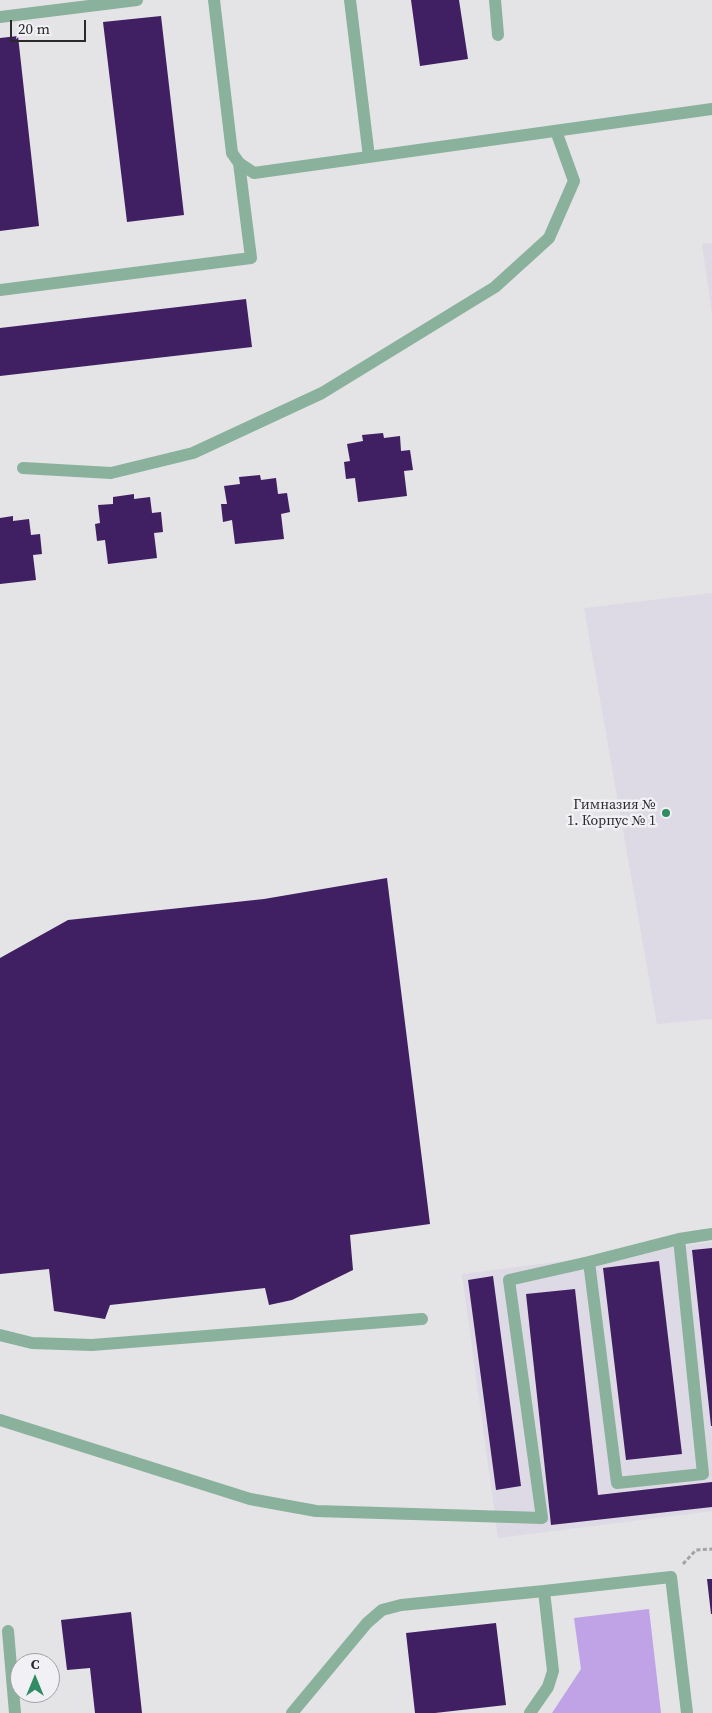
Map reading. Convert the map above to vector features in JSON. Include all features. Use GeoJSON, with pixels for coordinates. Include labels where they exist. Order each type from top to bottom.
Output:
{"type":"FeatureCollection","features":[{"type":"Feature","properties":{"kind":"lane"},"geometry":{"type":"LineString","coordinates":[[0,17],[74,4],[138,0]]}},
{"type":"Feature","properties":{"kind":"lane"},"geometry":{"type":"LineString","coordinates":[[214,0],[232,153],[239,163],[254,173],[712,109]]}},
{"type":"Feature","properties":{"kind":"lane"},"geometry":{"type":"LineString","coordinates":[[350,0],[369,157]]}},
{"type":"Feature","properties":{"kind":"lane"},"geometry":{"type":"LineString","coordinates":[[495,0],[498,35]]}},
{"type":"Feature","properties":{"kind":"lane"},"geometry":{"type":"LineString","coordinates":[[23,468],[111,473],[193,453],[322,393],[495,287],[549,238],[574,181],[556,131]]}},
{"type":"Feature","properties":{"kind":"lane"},"geometry":{"type":"LineString","coordinates":[[0,290],[251,258],[239,163]]}},
{"type":"Feature","properties":{"kind":"lane"},"geometry":{"type":"LineString","coordinates":[[0,1420],[250,1498],[316,1511],[542,1518],[509,1280],[679,1239],[712,1234]]}},
{"type":"Feature","properties":{"kind":"lane"},"geometry":{"type":"LineString","coordinates":[[590,1262],[616,1483],[703,1474],[679,1239]]}},
{"type":"Feature","properties":{"kind":"lane"},"geometry":{"type":"LineString","coordinates":[[0,1335],[32,1343],[92,1344],[422,1319]]}},
{"type":"Feature","properties":{"kind":"lane"},"geometry":{"type":"LineString","coordinates":[[292,1713],[367,1623],[382,1610],[401,1605],[671,1577],[687,1713]]}},
{"type":"Feature","properties":{"kind":"lane"},"geometry":{"type":"LineString","coordinates":[[530,1713],[548,1687],[552,1671],[544,1590]]}},
{"type":"Feature","properties":{"kind":"lane"},"geometry":{"type":"LineString","coordinates":[[8,1631],[10,1653]]}},
{"type":"Feature","properties":{"kind":"path"},"geometry":{"type":"LineString","coordinates":[[671,1577],[696,1550],[712,1548]]}},
{"type":"Feature","properties":{"kind":"shaded area"},"geometry":{"type":"Polygon","coordinates":[[[712,243],[712,314],[702,244],[712,243]]]}},
{"type":"Feature","properties":{"kind":"shaded area","name":"Гимназия № 1. Корпус № 1"},"geometry":{"type":"Polygon","coordinates":[[[712,593],[712,1019],[657,1024],[584,608],[712,593]]]}},
{"type":"Feature","properties":{"kind":"shaded area"},"geometry":{"type":"Polygon","coordinates":[[[712,1242],[712,1511],[498,1538],[462,1274],[712,1242]]]}},
{"type":"Feature","properties":{"kind":"shaded area"},"geometry":{"type":"Polygon","coordinates":[[[649,1609],[661,1713],[552,1713],[581,1669],[574,1618],[649,1609]]]}},
{"type":"Feature","properties":{"kind":"building"},"geometry":{"type":"Polygon","coordinates":[[[411,0],[459,0],[468,59],[420,66],[411,0]]]}},
{"type":"Feature","properties":{"kind":"building"},"geometry":{"type":"Polygon","coordinates":[[[161,16],[184,215],[127,222],[103,22],[161,16]]]}},
{"type":"Feature","properties":{"kind":"building"},"geometry":{"type":"Polygon","coordinates":[[[18,36],[39,226],[0,231],[0,38],[18,36]]]}},
{"type":"Feature","properties":{"kind":"building"},"geometry":{"type":"Polygon","coordinates":[[[246,299],[252,347],[0,376],[0,328],[246,299]]]}},
{"type":"Feature","properties":{"kind":"building"},"geometry":{"type":"Polygon","coordinates":[[[383,433],[384,438],[400,436],[401,451],[410,450],[413,470],[404,471],[407,496],[358,502],[355,478],[346,479],[344,462],[350,461],[347,444],[363,441],[362,435],[383,433]]]}},
{"type":"Feature","properties":{"kind":"building"},"geometry":{"type":"Polygon","coordinates":[[[260,475],[261,480],[276,478],[278,494],[287,493],[290,512],[281,514],[284,539],[235,544],[232,520],[223,522],[221,504],[227,504],[224,486],[240,484],[239,477],[260,475]]]}},
{"type":"Feature","properties":{"kind":"building"},"geometry":{"type":"Polygon","coordinates":[[[134,494],[134,499],[150,497],[152,513],[161,512],[163,532],[154,533],[157,558],[108,564],[105,540],[97,541],[95,524],[100,523],[98,505],[113,504],[113,497],[134,494]]]}},
{"type":"Feature","properties":{"kind":"building"},"geometry":{"type":"Polygon","coordinates":[[[13,516],[13,521],[29,519],[31,535],[40,534],[42,554],[33,555],[36,580],[0,584],[0,518],[13,516]]]}},
{"type":"Feature","properties":{"kind":"building"},"geometry":{"type":"Polygon","coordinates":[[[387,878],[430,1224],[350,1235],[353,1270],[292,1300],[269,1305],[265,1288],[110,1305],[105,1319],[54,1311],[49,1269],[0,1274],[0,958],[68,920],[264,899],[387,878]]]}},
{"type":"Feature","properties":{"kind":"building"},"geometry":{"type":"Polygon","coordinates":[[[712,1248],[712,1426],[711,1426],[692,1250],[712,1248]]]}},
{"type":"Feature","properties":{"kind":"building"},"geometry":{"type":"Polygon","coordinates":[[[659,1261],[682,1454],[626,1460],[603,1268],[659,1261]]]}},
{"type":"Feature","properties":{"kind":"building"},"geometry":{"type":"Polygon","coordinates":[[[493,1276],[521,1486],[496,1490],[468,1280],[493,1276]]]}},
{"type":"Feature","properties":{"kind":"building"},"geometry":{"type":"Polygon","coordinates":[[[575,1289],[598,1495],[712,1482],[712,1507],[551,1525],[526,1294],[575,1289]]]}},
{"type":"Feature","properties":{"kind":"building"},"geometry":{"type":"Polygon","coordinates":[[[707,1579],[712,1579],[712,1614],[711,1614],[707,1579]]]}},
{"type":"Feature","properties":{"kind":"building"},"geometry":{"type":"Polygon","coordinates":[[[131,1612],[142,1713],[95,1713],[90,1668],[67,1670],[61,1620],[131,1612]]]}},
{"type":"Feature","properties":{"kind":"building"},"geometry":{"type":"Polygon","coordinates":[[[496,1623],[506,1705],[435,1713],[415,1713],[406,1633],[496,1623]]]}},
{"type":"Feature","properties":{"kind":"place","name":"Гимназия № 1. Корпус № 1"},"geometry":{"type":"Point","coordinates":[666,813]}}]}
